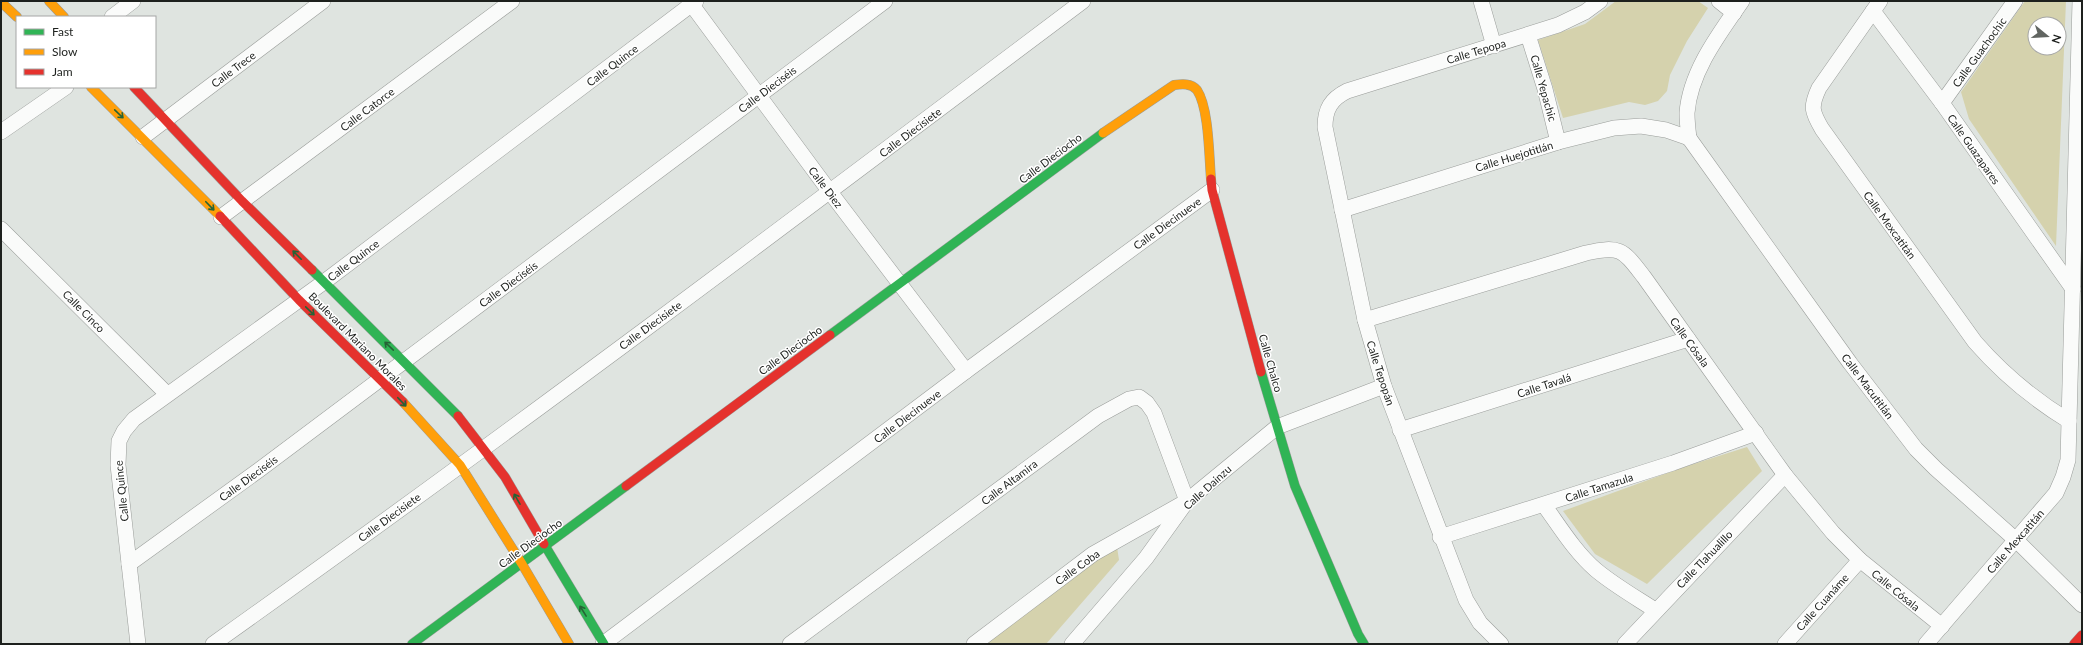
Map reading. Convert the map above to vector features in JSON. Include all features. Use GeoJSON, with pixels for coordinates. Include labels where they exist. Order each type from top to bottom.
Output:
{"type":"FeatureCollection","features":[{"type":"Feature","properties":{"kind":"street"},"geometry":{"type":"LineString","coordinates":[[49,1],[63,16]]}},
{"type":"Feature","properties":{"kind":"street"},"geometry":{"type":"LineString","coordinates":[[113,16],[133,1]]}},
{"type":"Feature","properties":{"kind":"street","name":"Calle Trece"},"geometry":{"type":"LineString","coordinates":[[143,137],[323,1]]}},
{"type":"Feature","properties":{"kind":"street","name":"Calle Catorce"},"geometry":{"type":"LineString","coordinates":[[221,217],[512,1]]}},
{"type":"Feature","properties":{"kind":"street","name":"Calle Dieciséis"},"geometry":{"type":"LineString","coordinates":[[129,564],[259,470],[885,1]]}},
{"type":"Feature","properties":{"kind":"street","name":"Calle Diecisiete"},"geometry":{"type":"LineString","coordinates":[[214,644],[485,448],[830,192],[1083,1]]}},
{"type":"Feature","properties":{"kind":"street"},"geometry":{"type":"LineString","coordinates":[[1481,1],[1494,46]]}},
{"type":"Feature","properties":{"kind":"street","name":"Calle Tepopa"},"geometry":{"type":"LineString","coordinates":[[1347,91],[1558,25],[1585,12],[1600,1]]}},
{"type":"Feature","properties":{"kind":"street"},"geometry":{"type":"LineString","coordinates":[[1689,138],[1687,114],[1690,94],[1695,77],[1738,7],[1719,1]]}},
{"type":"Feature","properties":{"kind":"street","name":"Calle Guachochic"},"geometry":{"type":"LineString","coordinates":[[1942,103],[2015,1]]}},
{"type":"Feature","properties":{"kind":"street","name":"Calle Mexcatitán"},"geometry":{"type":"LineString","coordinates":[[1926,644],[2056,493],[2068,460],[2080,1]]}},
{"type":"Feature","properties":{"kind":"street"},"geometry":{"type":"LineString","coordinates":[[1,2],[16,16]]}},
{"type":"Feature","properties":{"kind":"street","name":"Calle Diez"},"geometry":{"type":"LineString","coordinates":[[692,2],[830,192],[901,283],[966,371]]}},
{"type":"Feature","properties":{"kind":"street","name":"Calle Quince"},"geometry":{"type":"LineString","coordinates":[[138,644],[117,452],[119,441],[124,431],[134,419],[324,282],[692,2]]}},
{"type":"Feature","properties":{"kind":"street","name":"Calle Guazapares"},"geometry":{"type":"LineString","coordinates":[[1876,6],[1942,103],[2073,289]]}},
{"type":"Feature","properties":{"kind":"street","name":"Calle Mexcatitán"},"geometry":{"type":"LineString","coordinates":[[1876,6],[1818,88],[1812,102],[1814,115],[1822,129],[1975,342],[1996,366],[2024,390],[2069,421]]}},
{"type":"Feature","properties":{"kind":"street","name":"Calle Yepachic"},"geometry":{"type":"LineString","coordinates":[[1528,35],[1558,142]]}},
{"type":"Feature","properties":{"kind":"street","name":"Calle Chalco"},"geometry":{"type":"LineString","coordinates":[[1185,83],[1196,89],[1201,100],[1206,120],[1212,190],[1277,427],[1295,486],[1327,564],[1358,634],[1364,644]]}},
{"type":"Feature","properties":{"kind":"street","name":"Calle Dieciocho"},"geometry":{"type":"LineString","coordinates":[[412,644],[1146,102],[1174,84],[1185,83]]}},
{"type":"Feature","properties":{"kind":"street"},"geometry":{"type":"LineString","coordinates":[[1,132],[65,88]]}},
{"type":"Feature","properties":{"kind":"street","name":"Boulevard Mariano Morales"},"geometry":{"type":"LineString","coordinates":[[92,88],[143,137],[299,300],[425,425],[460,465],[522,564],[569,644]]}},
{"type":"Feature","properties":{"kind":"street","name":"Boulevard Mariano Morales"},"geometry":{"type":"LineString","coordinates":[[135,88],[242,201],[404,360],[465,423],[505,477],[544,547],[603,644]]}},
{"type":"Feature","properties":{"kind":"street","name":"Calle Tepopán"},"geometry":{"type":"LineString","coordinates":[[1347,91],[1333,100],[1325,115],[1325,127],[1365,320],[1384,386],[1440,537],[1466,600],[1480,623],[1501,644]]}},
{"type":"Feature","properties":{"kind":"street","name":"Calle Huejotitlán"},"geometry":{"type":"LineString","coordinates":[[1342,210],[1558,142],[1614,128],[1641,126],[1666,130],[1689,138]]}},
{"type":"Feature","properties":{"kind":"street","name":"Calle Macutitlán"},"geometry":{"type":"LineString","coordinates":[[1689,138],[1845,356],[1916,449],[1936,469],[2016,540],[2082,605]]}},
{"type":"Feature","properties":{"kind":"street","name":"Calle Diecinueve"},"geometry":{"type":"LineString","coordinates":[[603,644],[966,371],[1212,190]]}},
{"type":"Feature","properties":{"kind":"street","name":"Calle Cinco"},"geometry":{"type":"LineString","coordinates":[[1,229],[167,394]]}},
{"type":"Feature","properties":{"kind":"street","name":"Calle Cósala"},"geometry":{"type":"LineString","coordinates":[[1365,320],[1586,253],[1604,249],[1620,250],[1630,259],[1785,475],[1818,516],[1860,560],[1942,626]]}},
{"type":"Feature","properties":{"kind":"street","name":"Calle Tavalá"},"geometry":{"type":"LineString","coordinates":[[1400,430],[1688,339]]}},
{"type":"Feature","properties":{"kind":"street","name":"Calle Dainzu"},"geometry":{"type":"LineString","coordinates":[[1072,644],[1141,564],[1187,501],[1277,427],[1384,386]]}},
{"type":"Feature","properties":{"kind":"street","name":"Calle Altamira"},"geometry":{"type":"LineString","coordinates":[[790,644],[1098,416],[1128,399],[1139,397],[1147,403],[1154,413],[1187,501]]}},
{"type":"Feature","properties":{"kind":"street","name":"Calle Tamazula"},"geometry":{"type":"LineString","coordinates":[[1440,537],[1674,463],[1756,433]]}},
{"type":"Feature","properties":{"kind":"street","name":"Calle Tlahualillo"},"geometry":{"type":"LineString","coordinates":[[1624,644],[1785,475]]}},
{"type":"Feature","properties":{"kind":"street","name":"Calle Coba"},"geometry":{"type":"LineString","coordinates":[[974,644],[1093,554],[1187,501]]}},
{"type":"Feature","properties":{"kind":"street"},"geometry":{"type":"LineString","coordinates":[[1544,505],[1569,541],[1595,569],[1621,589],[1655,610]]}},
{"type":"Feature","properties":{"kind":"street","name":"Calle Cuanáme"},"geometry":{"type":"LineString","coordinates":[[1785,644],[1860,560]]}},
{"type":"Feature","properties":{"kind":"street"},"geometry":{"type":"LineString","coordinates":[[2074,644],[2082,635]]}},
{"type":"Feature","properties":{"kind":"shaded area"},"geometry":{"type":"Polygon","coordinates":[[[1616,1],[1698,1],[1708,8],[1687,41],[1670,75],[1667,91],[1658,101],[1645,105],[1629,102],[1563,118],[1538,40],[1585,24],[1616,1]]]}},
{"type":"Feature","properties":{"kind":"shaded area"},"geometry":{"type":"Polygon","coordinates":[[[2025,1],[2066,1],[2065,16],[2027,16],[2027,56],[2064,56],[2056,246],[1969,119],[1961,92],[2025,1]]]}},
{"type":"Feature","properties":{"kind":"shaded area"},"geometry":{"type":"Polygon","coordinates":[[[1747,447],[1762,471],[1647,584],[1595,554],[1563,511],[1681,468],[1747,447]]]}},
{"type":"Feature","properties":{"kind":"shaded area"},"geometry":{"type":"Polygon","coordinates":[[[1117,547],[1119,560],[1046,644],[986,644],[1085,567],[1117,547]]]}},
{"type":"Feature","properties":{"kind":"traffic: fast"},"geometry":{"type":"LineString","coordinates":[[830,335],[1103,133]]}},
{"type":"Feature","properties":{"kind":"traffic: fast"},"geometry":{"type":"LineString","coordinates":[[312,270],[458,416]]}},
{"type":"Feature","properties":{"kind":"traffic: fast"},"geometry":{"type":"LineString","coordinates":[[1261,372],[1295,486],[1358,634],[1364,644]]}},
{"type":"Feature","properties":{"kind":"traffic: fast"},"geometry":{"type":"LineString","coordinates":[[412,644],[626,486]]}},
{"type":"Feature","properties":{"kind":"traffic: fast"},"geometry":{"type":"LineString","coordinates":[[544,544],[604,644]]}},
{"type":"Feature","properties":{"kind":"traffic: slow"},"geometry":{"type":"LineString","coordinates":[[49,1],[63,16]]}},
{"type":"Feature","properties":{"kind":"traffic: slow"},"geometry":{"type":"LineString","coordinates":[[1,2],[16,16]]}},
{"type":"Feature","properties":{"kind":"traffic: slow"},"geometry":{"type":"LineString","coordinates":[[1103,133],[1174,85],[1183,84],[1192,86],[1197,90],[1204,108],[1208,133],[1211,179]]}},
{"type":"Feature","properties":{"kind":"traffic: slow"},"geometry":{"type":"LineString","coordinates":[[92,88],[220,216]]}},
{"type":"Feature","properties":{"kind":"traffic: slow"},"geometry":{"type":"LineString","coordinates":[[403,402],[460,465],[522,564],[569,644]]}},
{"type":"Feature","properties":{"kind":"traffic: jam"},"geometry":{"type":"LineString","coordinates":[[135,88],[242,201],[312,270]]}},
{"type":"Feature","properties":{"kind":"traffic: jam"},"geometry":{"type":"LineString","coordinates":[[1211,179],[1212,190],[1261,372]]}},
{"type":"Feature","properties":{"kind":"traffic: jam"},"geometry":{"type":"LineString","coordinates":[[220,216],[299,300],[403,402]]}},
{"type":"Feature","properties":{"kind":"traffic: jam"},"geometry":{"type":"LineString","coordinates":[[626,486],[830,335]]}},
{"type":"Feature","properties":{"kind":"traffic: jam"},"geometry":{"type":"LineString","coordinates":[[458,416],[505,477],[544,544]]}},
{"type":"Feature","properties":{"kind":"traffic: jam"},"geometry":{"type":"LineString","coordinates":[[2074,644],[2082,635]]}}]}
